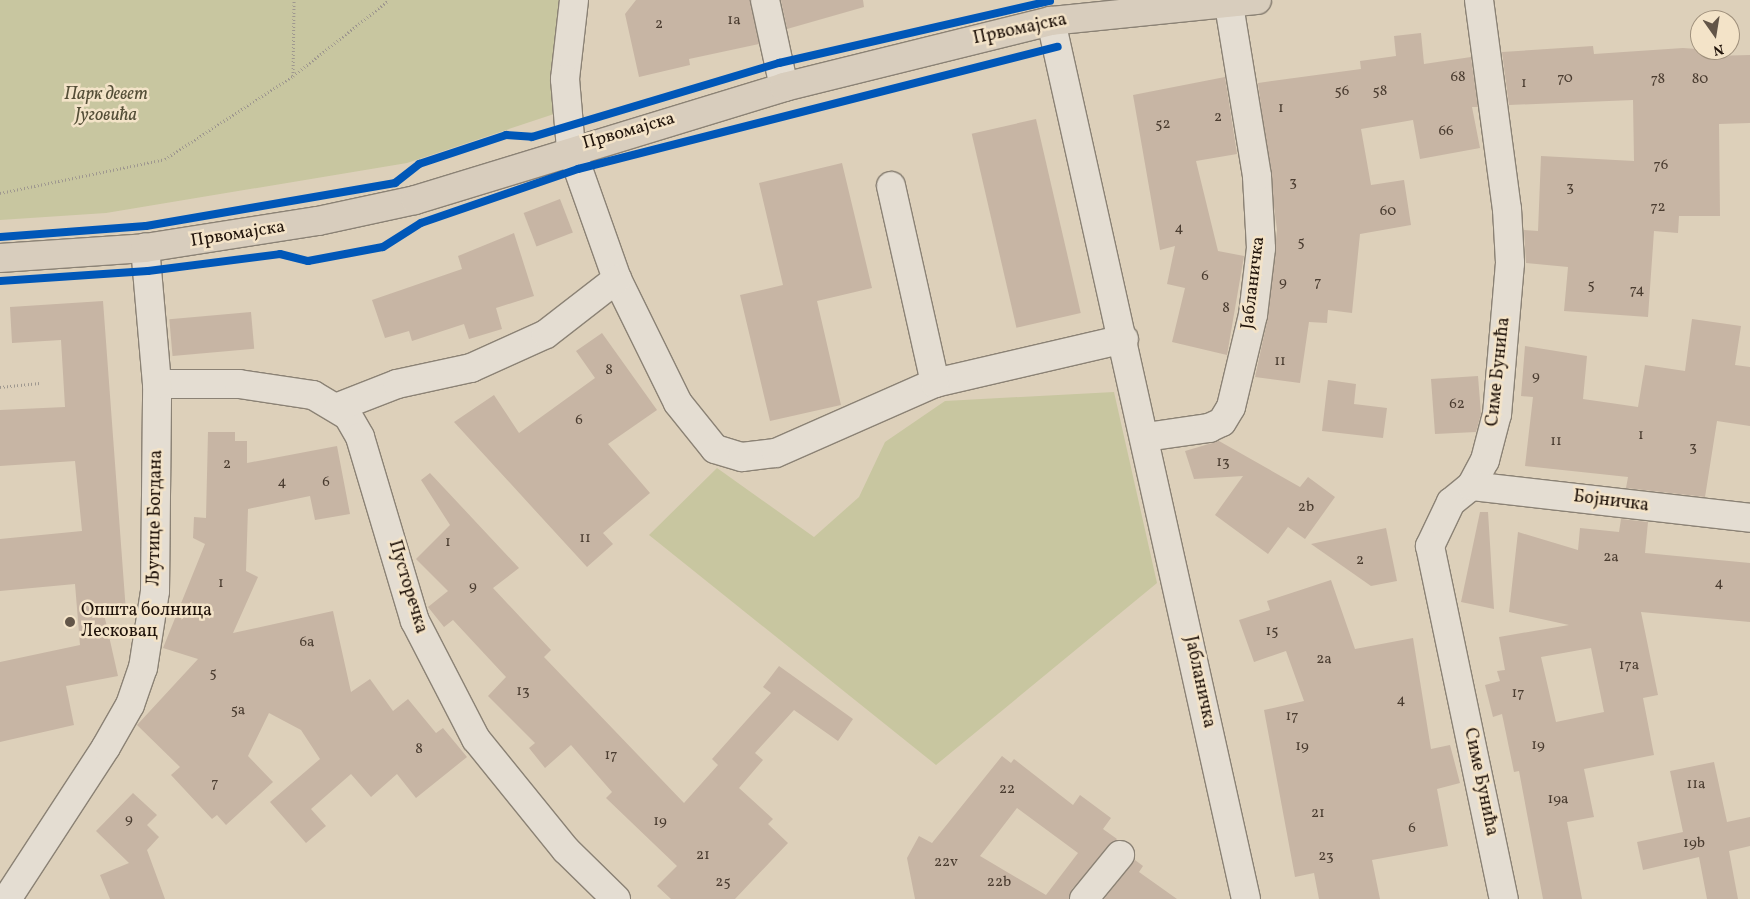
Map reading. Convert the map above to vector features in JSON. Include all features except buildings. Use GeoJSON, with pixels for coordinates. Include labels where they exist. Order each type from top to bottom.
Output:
{"type":"FeatureCollection","features":[{"type":"Feature","properties":{"kind":"main road","name":"Првомајска"},"geometry":{"type":"LineString","coordinates":[[0,258],[145,248],[415,200],[571,149],[1051,10],[1229,5],[1257,0]]}},
{"type":"Feature","properties":{"kind":"street"},"geometry":{"type":"LineString","coordinates":[[574,0],[565,79],[571,149],[617,279],[678,403],[715,449],[742,457],[776,453],[935,383],[1124,339]]}},
{"type":"Feature","properties":{"kind":"street"},"geometry":{"type":"LineString","coordinates":[[765,0],[784,86]]}},
{"type":"Feature","properties":{"kind":"street","name":"Симе Бунића"},"geometry":{"type":"LineString","coordinates":[[1479,0],[1507,209],[1510,263],[1497,414],[1485,460],[1471,486],[1451,502],[1430,546],[1504,899]]}},
{"type":"Feature","properties":{"kind":"street","name":"Јабланичка"},"geometry":{"type":"LineString","coordinates":[[1146,436],[1209,428],[1222,422],[1231,408],[1253,315],[1261,248],[1257,176],[1229,5]]}},
{"type":"Feature","properties":{"kind":"street","name":"Јабланичка"},"geometry":{"type":"LineString","coordinates":[[1051,10],[1146,436],[1246,899]]}},
{"type":"Feature","properties":{"kind":"street"},"geometry":{"type":"LineString","coordinates":[[891,186],[935,383]]}},
{"type":"Feature","properties":{"kind":"street","name":"Љутице Богдана"},"geometry":{"type":"LineString","coordinates":[[7,899],[106,747],[130,705],[143,668],[155,591],[157,384],[145,248]]}},
{"type":"Feature","properties":{"kind":"street"},"geometry":{"type":"LineString","coordinates":[[338,407],[397,384],[471,368],[546,334],[617,279]]}},
{"type":"Feature","properties":{"kind":"street","name":"Пусторечка"},"geometry":{"type":"LineString","coordinates":[[157,384],[239,384],[313,395],[338,407],[360,438],[415,621],[476,739],[566,850],[616,899]]}},
{"type":"Feature","properties":{"kind":"street","name":"Бојничка"},"geometry":{"type":"LineString","coordinates":[[1471,486],[1750,518]]}},
{"type":"Feature","properties":{"kind":"street"},"geometry":{"type":"LineString","coordinates":[[1084,899],[1120,855]]}},
{"type":"Feature","properties":{"kind":"path"},"geometry":{"type":"LineString","coordinates":[[293,76],[294,0]]}},
{"type":"Feature","properties":{"kind":"path"},"geometry":{"type":"LineString","coordinates":[[0,193],[165,159],[293,76],[390,0]]}},
{"type":"Feature","properties":{"kind":"path"},"geometry":{"type":"LineString","coordinates":[[0,387],[40,383]]}},
{"type":"Feature","properties":{"kind":"green space","name":"Парк девет Југовића"},"geometry":{"type":"Polygon","coordinates":[[[0,0],[574,0],[566,110],[407,163],[106,213],[0,220],[0,0]]]}},
{"type":"Feature","properties":{"kind":"green space"},"geometry":{"type":"Polygon","coordinates":[[[1114,392],[1157,583],[936,765],[649,535],[717,468],[814,537],[859,497],[885,442],[945,401],[1114,392]]]}},
{"type":"Feature","properties":{"kind":"cycle path"},"geometry":{"type":"LineString","coordinates":[[0,237],[146,226],[395,183],[419,164],[506,135],[532,137],[779,63],[1050,1]]}},
{"type":"Feature","properties":{"kind":"cycle path"},"geometry":{"type":"LineString","coordinates":[[0,281],[148,271],[280,254],[308,261],[383,247],[421,223],[578,169],[1058,47]]}},
{"type":"Feature","properties":{"kind":"place","name":"Општа болница Лесковац"},"geometry":{"type":"Point","coordinates":[70,622]}}]}
